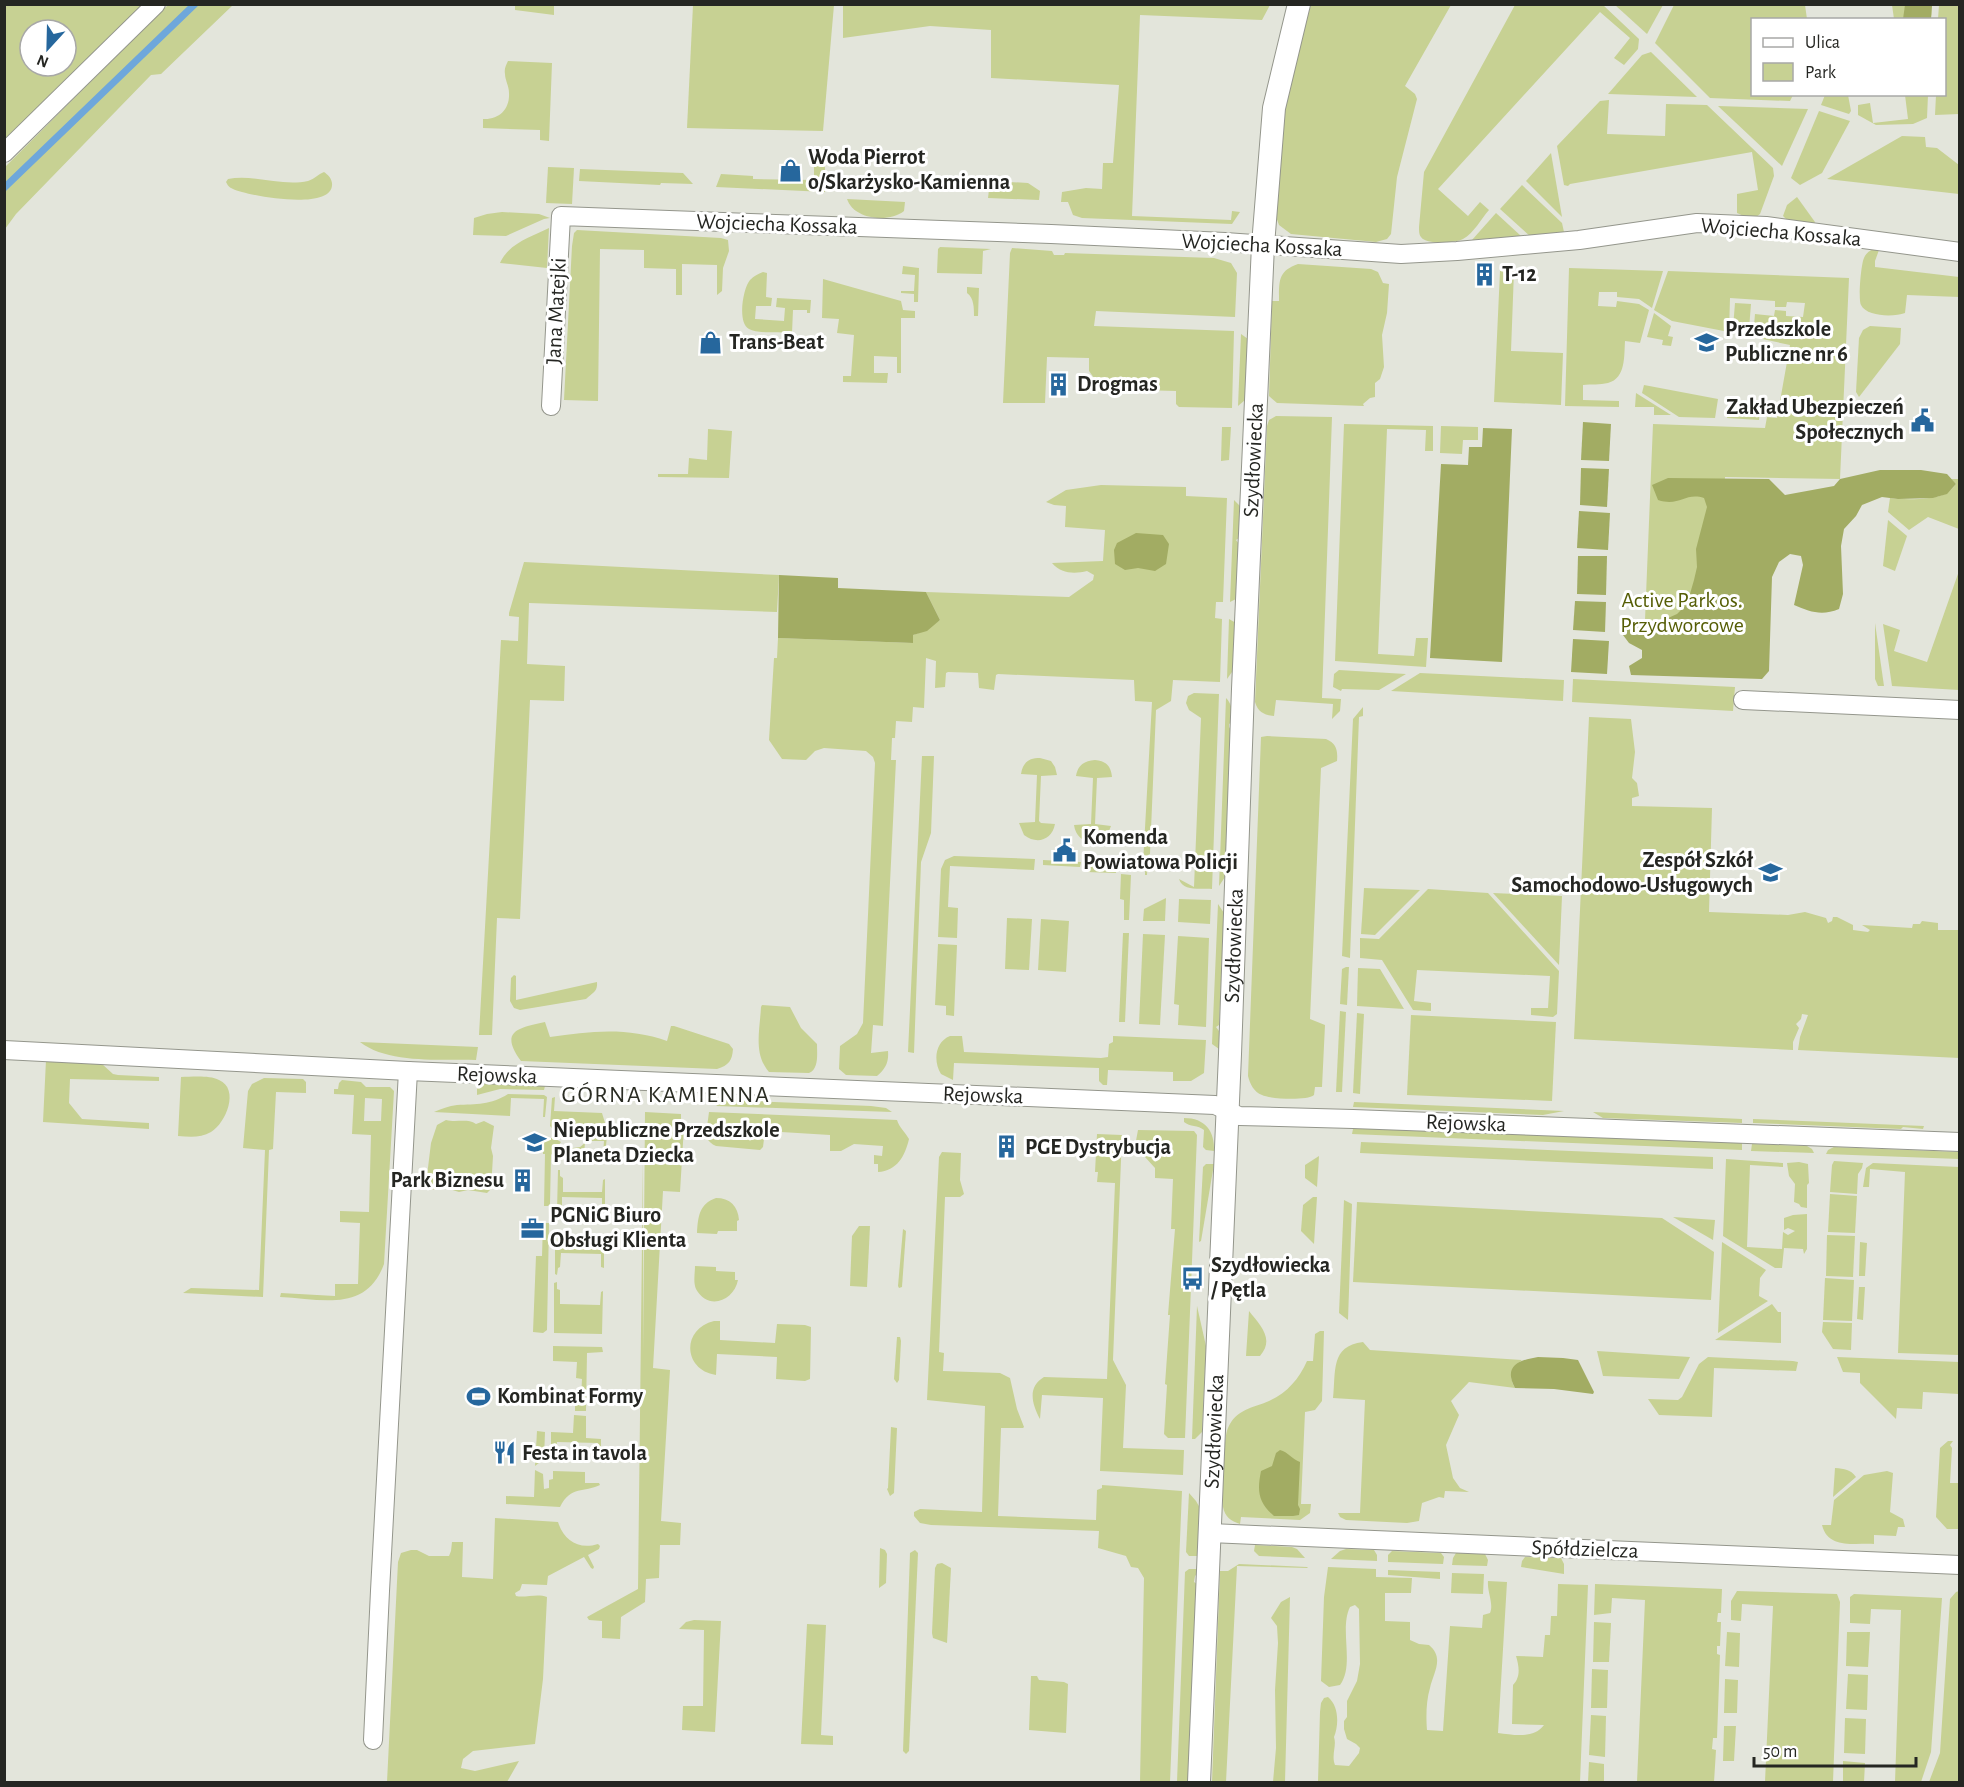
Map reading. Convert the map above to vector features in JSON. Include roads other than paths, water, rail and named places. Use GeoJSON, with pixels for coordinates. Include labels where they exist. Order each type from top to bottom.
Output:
{"type":"FeatureCollection","features":[{"type":"Feature","properties":{"kind":"street"},"geometry":{"type":"LineString","coordinates":[[4,153],[156,4]]}},
{"type":"Feature","properties":{"kind":"street","name":"Szydłowiecka"},"geometry":{"type":"LineString","coordinates":[[1199,1782],[1263,245],[1274,108],[1299,4]]}},
{"type":"Feature","properties":{"kind":"street","name":"Wojciecha Kossaka"},"geometry":{"type":"LineString","coordinates":[[561,216],[993,231],[1401,254],[1579,240],[1697,223],[1766,226],[1959,252]]}},
{"type":"Feature","properties":{"kind":"street","name":"Jana Matejki"},"geometry":{"type":"LineString","coordinates":[[551,406],[561,216]]}},
{"type":"Feature","properties":{"kind":"street"},"geometry":{"type":"LineString","coordinates":[[1743,700],[1959,710]]}},
{"type":"Feature","properties":{"kind":"street","name":"Rejowska"},"geometry":{"type":"LineString","coordinates":[[4,1050],[408,1071],[1178,1103],[1215,1105],[1239,1116],[1959,1142]]}},
{"type":"Feature","properties":{"kind":"street"},"geometry":{"type":"LineString","coordinates":[[373,1740],[408,1071]]}},
{"type":"Feature","properties":{"kind":"street","name":"Spółdzielcza"},"geometry":{"type":"LineString","coordinates":[[1210,1533],[1959,1565]]}},
{"type":"Feature","properties":{"kind":"waterway"},"geometry":{"type":"LineString","coordinates":[[4,188],[195,4]]}},
{"type":"Feature","properties":{"kind":"place","name":"Woda Pierrot o/Skarżysko-Kamienna"},"geometry":{"type":"Point","coordinates":[790,170]}},
{"type":"Feature","properties":{"kind":"place","name":"T-12"},"geometry":{"type":"Point","coordinates":[1484,274]}},
{"type":"Feature","properties":{"kind":"place","name":"Trans-Beat"},"geometry":{"type":"Point","coordinates":[711,342]}},
{"type":"Feature","properties":{"kind":"place","name":"Przedszkole Publiczne nr 6"},"geometry":{"type":"Point","coordinates":[1707,342]}},
{"type":"Feature","properties":{"kind":"place","name":"Drogmas"},"geometry":{"type":"Point","coordinates":[1059,384]}},
{"type":"Feature","properties":{"kind":"place","name":"Zakład Ubezpieczeń Społecznych"},"geometry":{"type":"Point","coordinates":[1922,420]}},
{"type":"Feature","properties":{"kind":"place","name":"Komenda Powiatowa Policji"},"geometry":{"type":"Point","coordinates":[1065,850]}},
{"type":"Feature","properties":{"kind":"place","name":"Zespół Szkół Samochodowo-Usługowych"},"geometry":{"type":"Point","coordinates":[1771,873]}},
{"type":"Feature","properties":{"kind":"place","name":"Niepubliczne Przedszkole Planeta Dziecka"},"geometry":{"type":"Point","coordinates":[535,1143]}},
{"type":"Feature","properties":{"kind":"place","name":"PGE Dystrybucja"},"geometry":{"type":"Point","coordinates":[1007,1147]}},
{"type":"Feature","properties":{"kind":"place","name":"Park Biznesu"},"geometry":{"type":"Point","coordinates":[522,1180]}},
{"type":"Feature","properties":{"kind":"place","name":"PGNiG Biuro Obsługi Klienta"},"geometry":{"type":"Point","coordinates":[532,1228]}},
{"type":"Feature","properties":{"kind":"place","name":"Szydłowiecka / Pętla"},"geometry":{"type":"Point","coordinates":[1193,1278]}},
{"type":"Feature","properties":{"kind":"place","name":"Kombinat Formy"},"geometry":{"type":"Point","coordinates":[479,1396]}},
{"type":"Feature","properties":{"kind":"place","name":"Festa in tavola"},"geometry":{"type":"Point","coordinates":[504,1453]}},
{"type":"Feature","properties":{"kind":"district","name":"GÓRNA KAMIENNA"},"geometry":{"type":"Point","coordinates":[666,1095]}},
{"type":"Feature","properties":{"kind":"park label","name":"Active Park os. Przydworcowe"},"geometry":{"type":"Point","coordinates":[1682,612]}}]}
